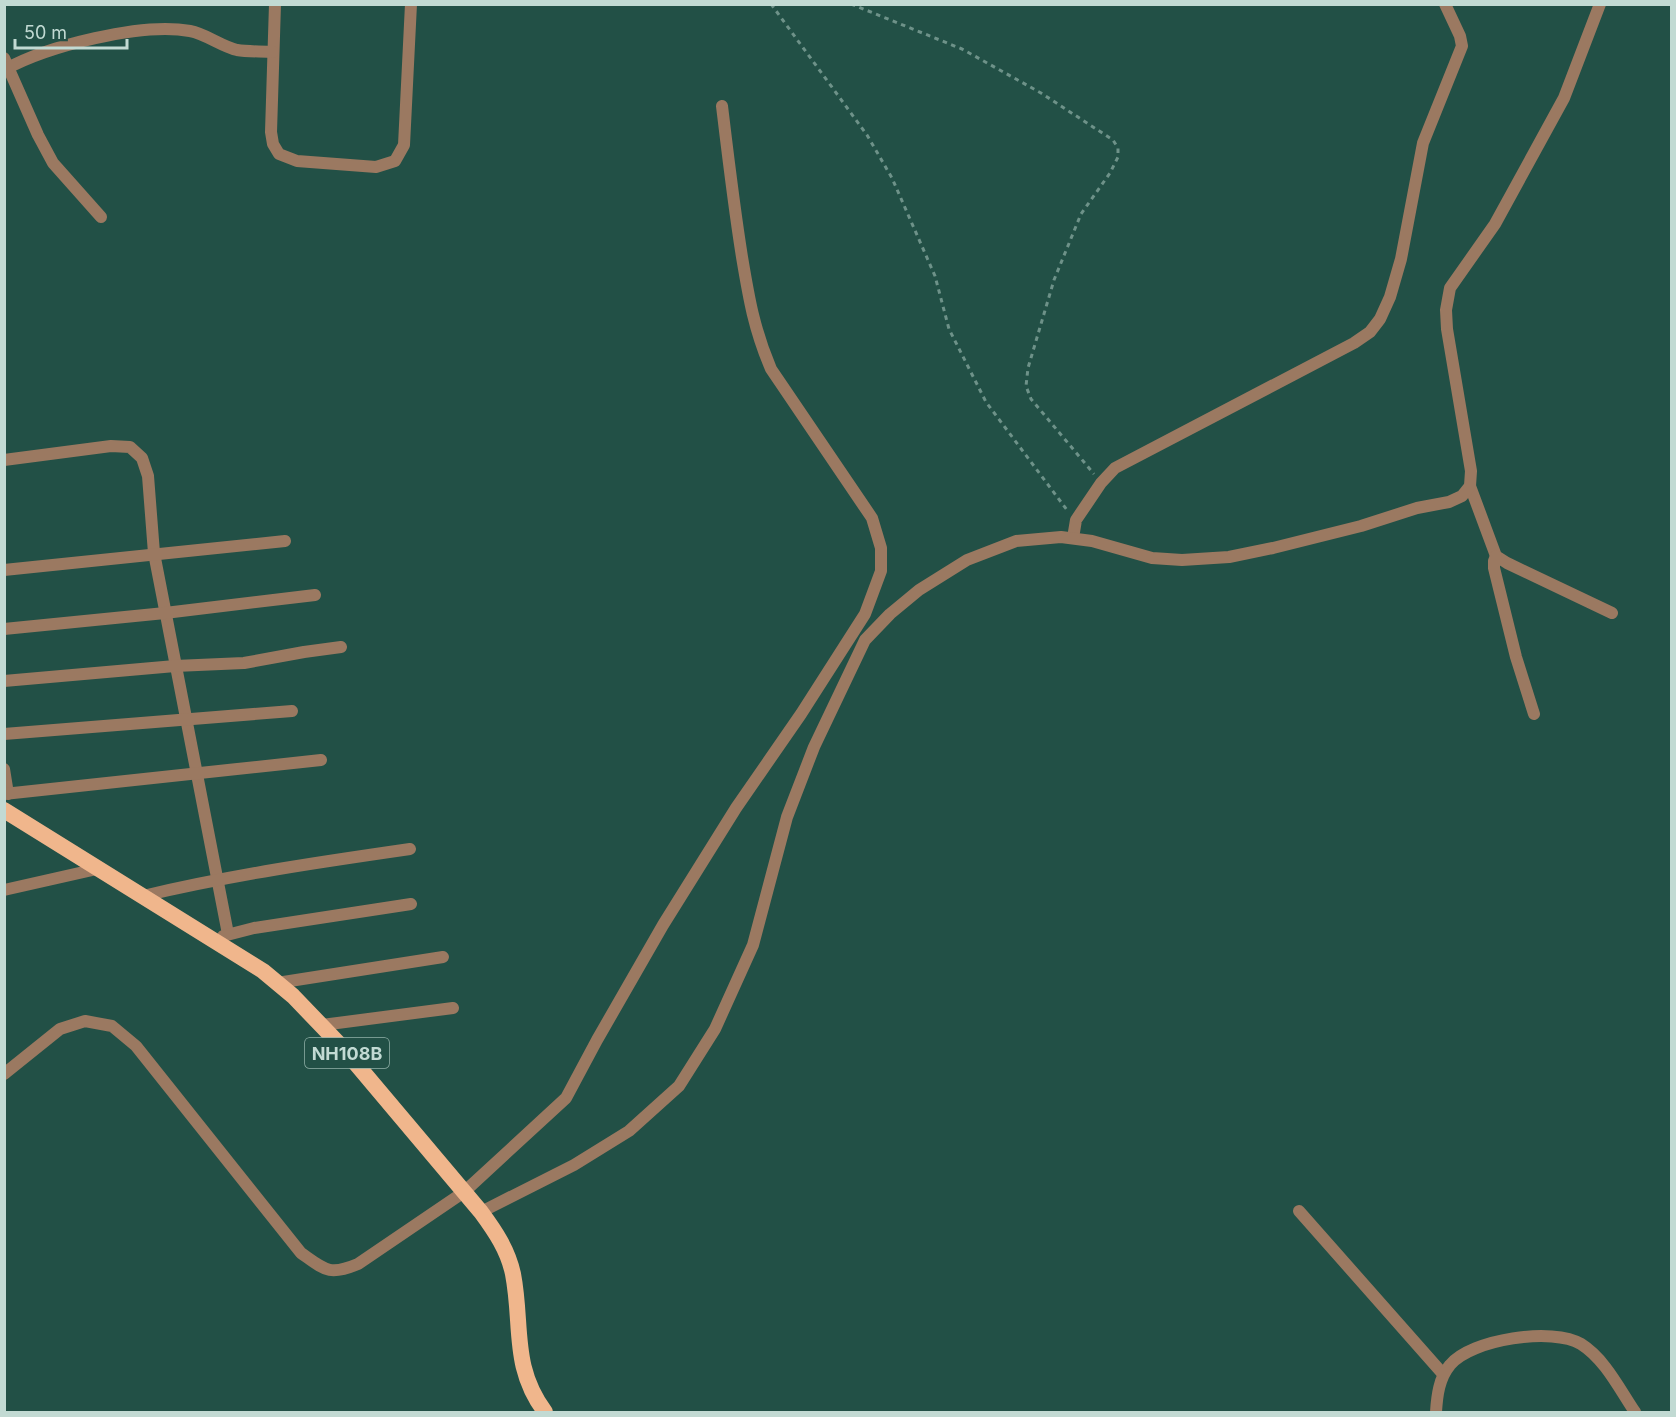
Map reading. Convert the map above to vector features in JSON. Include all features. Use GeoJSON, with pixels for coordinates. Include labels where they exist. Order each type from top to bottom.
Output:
{"type":"FeatureCollection","features":[{"type":"Feature","properties":{"kind":"highway","name":"NH108B"},"geometry":{"type":"LineString","coordinates":[[6,799],[96,869],[220,936],[322,1024],[481,1212],[506,1252],[513,1274],[521,1359],[527,1381],[535,1398],[546,1413]]}},
{"type":"Feature","properties":{"kind":"street"},"geometry":{"type":"LineString","coordinates":[[275,4],[271,132],[273,144],[279,154],[297,161],[365,166],[376,166],[395,161],[404,145],[411,4]]}},
{"type":"Feature","properties":{"kind":"street"},"geometry":{"type":"LineString","coordinates":[[1073,538],[1076,520],[1101,483],[1115,468],[1354,343],[1370,332],[1380,320],[1390,297],[1401,259],[1423,143],[1462,46],[1460,36],[1445,4]]}},
{"type":"Feature","properties":{"kind":"street"},"geometry":{"type":"LineString","coordinates":[[1600,4],[1564,98],[1495,224],[1450,288],[1447,300],[1447,329],[1471,471],[1470,486],[1496,556],[1612,613]]}},
{"type":"Feature","properties":{"kind":"street"},"geometry":{"type":"LineString","coordinates":[[101,217],[53,163],[6,65],[70,45],[126,32],[163,29],[194,31],[236,50],[273,52]]}},
{"type":"Feature","properties":{"kind":"street"},"geometry":{"type":"LineString","coordinates":[[4,1074],[60,1029],[85,1021],[112,1026],[136,1046],[301,1253],[324,1269],[341,1271],[358,1264],[464,1192],[566,1098],[597,1040],[699,866],[865,614],[881,571],[881,548],[872,518],[771,369],[760,343],[753,320],[741,247],[722,106]]}},
{"type":"Feature","properties":{"kind":"street"},"geometry":{"type":"LineString","coordinates":[[4,460],[111,446],[129,447],[142,458],[148,476],[154,553],[217,879],[220,936],[411,904]]}},
{"type":"Feature","properties":{"kind":"street"},"geometry":{"type":"LineString","coordinates":[[481,1212],[574,1165],[629,1131],[679,1086],[715,1029],[753,945],[787,817],[814,747],[865,640],[890,614],[919,590],[967,560],[1016,541],[1061,537],[1092,541],[1152,558],[1182,560],[1229,557],[1361,526],[1417,508],[1449,502],[1462,496],[1470,486]]}},
{"type":"Feature","properties":{"kind":"street"},"geometry":{"type":"LineString","coordinates":[[4,570],[285,541]]}},
{"type":"Feature","properties":{"kind":"street"},"geometry":{"type":"LineString","coordinates":[[1496,556],[1494,568],[1516,657],[1534,714]]}},
{"type":"Feature","properties":{"kind":"street"},"geometry":{"type":"LineString","coordinates":[[4,629],[315,595]]}},
{"type":"Feature","properties":{"kind":"street"},"geometry":{"type":"LineString","coordinates":[[4,681],[175,666],[244,663],[304,651],[341,647]]}},
{"type":"Feature","properties":{"kind":"street"},"geometry":{"type":"LineString","coordinates":[[4,734],[292,711]]}},
{"type":"Feature","properties":{"kind":"street"},"geometry":{"type":"LineString","coordinates":[[4,769],[6,799],[197,773],[321,760]]}},
{"type":"Feature","properties":{"kind":"street"},"geometry":{"type":"LineString","coordinates":[[143,896],[217,879],[410,849]]}},
{"type":"Feature","properties":{"kind":"street"},"geometry":{"type":"LineString","coordinates":[[4,890],[96,869]]}},
{"type":"Feature","properties":{"kind":"street"},"geometry":{"type":"LineString","coordinates":[[277,983],[442,957]]}},
{"type":"Feature","properties":{"kind":"street"},"geometry":{"type":"LineString","coordinates":[[322,1024],[453,1008]]}},
{"type":"Feature","properties":{"kind":"street"},"geometry":{"type":"LineString","coordinates":[[1299,1211],[1443,1374]]}},
{"type":"Feature","properties":{"kind":"street"},"geometry":{"type":"LineString","coordinates":[[1436,1413],[1443,1374],[1452,1362],[1473,1348],[1513,1338],[1556,1336],[1580,1343],[1597,1357],[1635,1413]]}},
{"type":"Feature","properties":{"kind":"path"},"geometry":{"type":"LineString","coordinates":[[771,4],[867,135],[892,178],[935,276],[949,329],[986,402],[1058,500],[1076,520]]}},
{"type":"Feature","properties":{"kind":"path"},"geometry":{"type":"LineString","coordinates":[[851,4],[962,49],[1041,93],[1113,140],[1118,148],[1118,157],[1110,173],[1081,214],[1054,280],[1028,368],[1026,386],[1031,399],[1101,483]]}}]}
